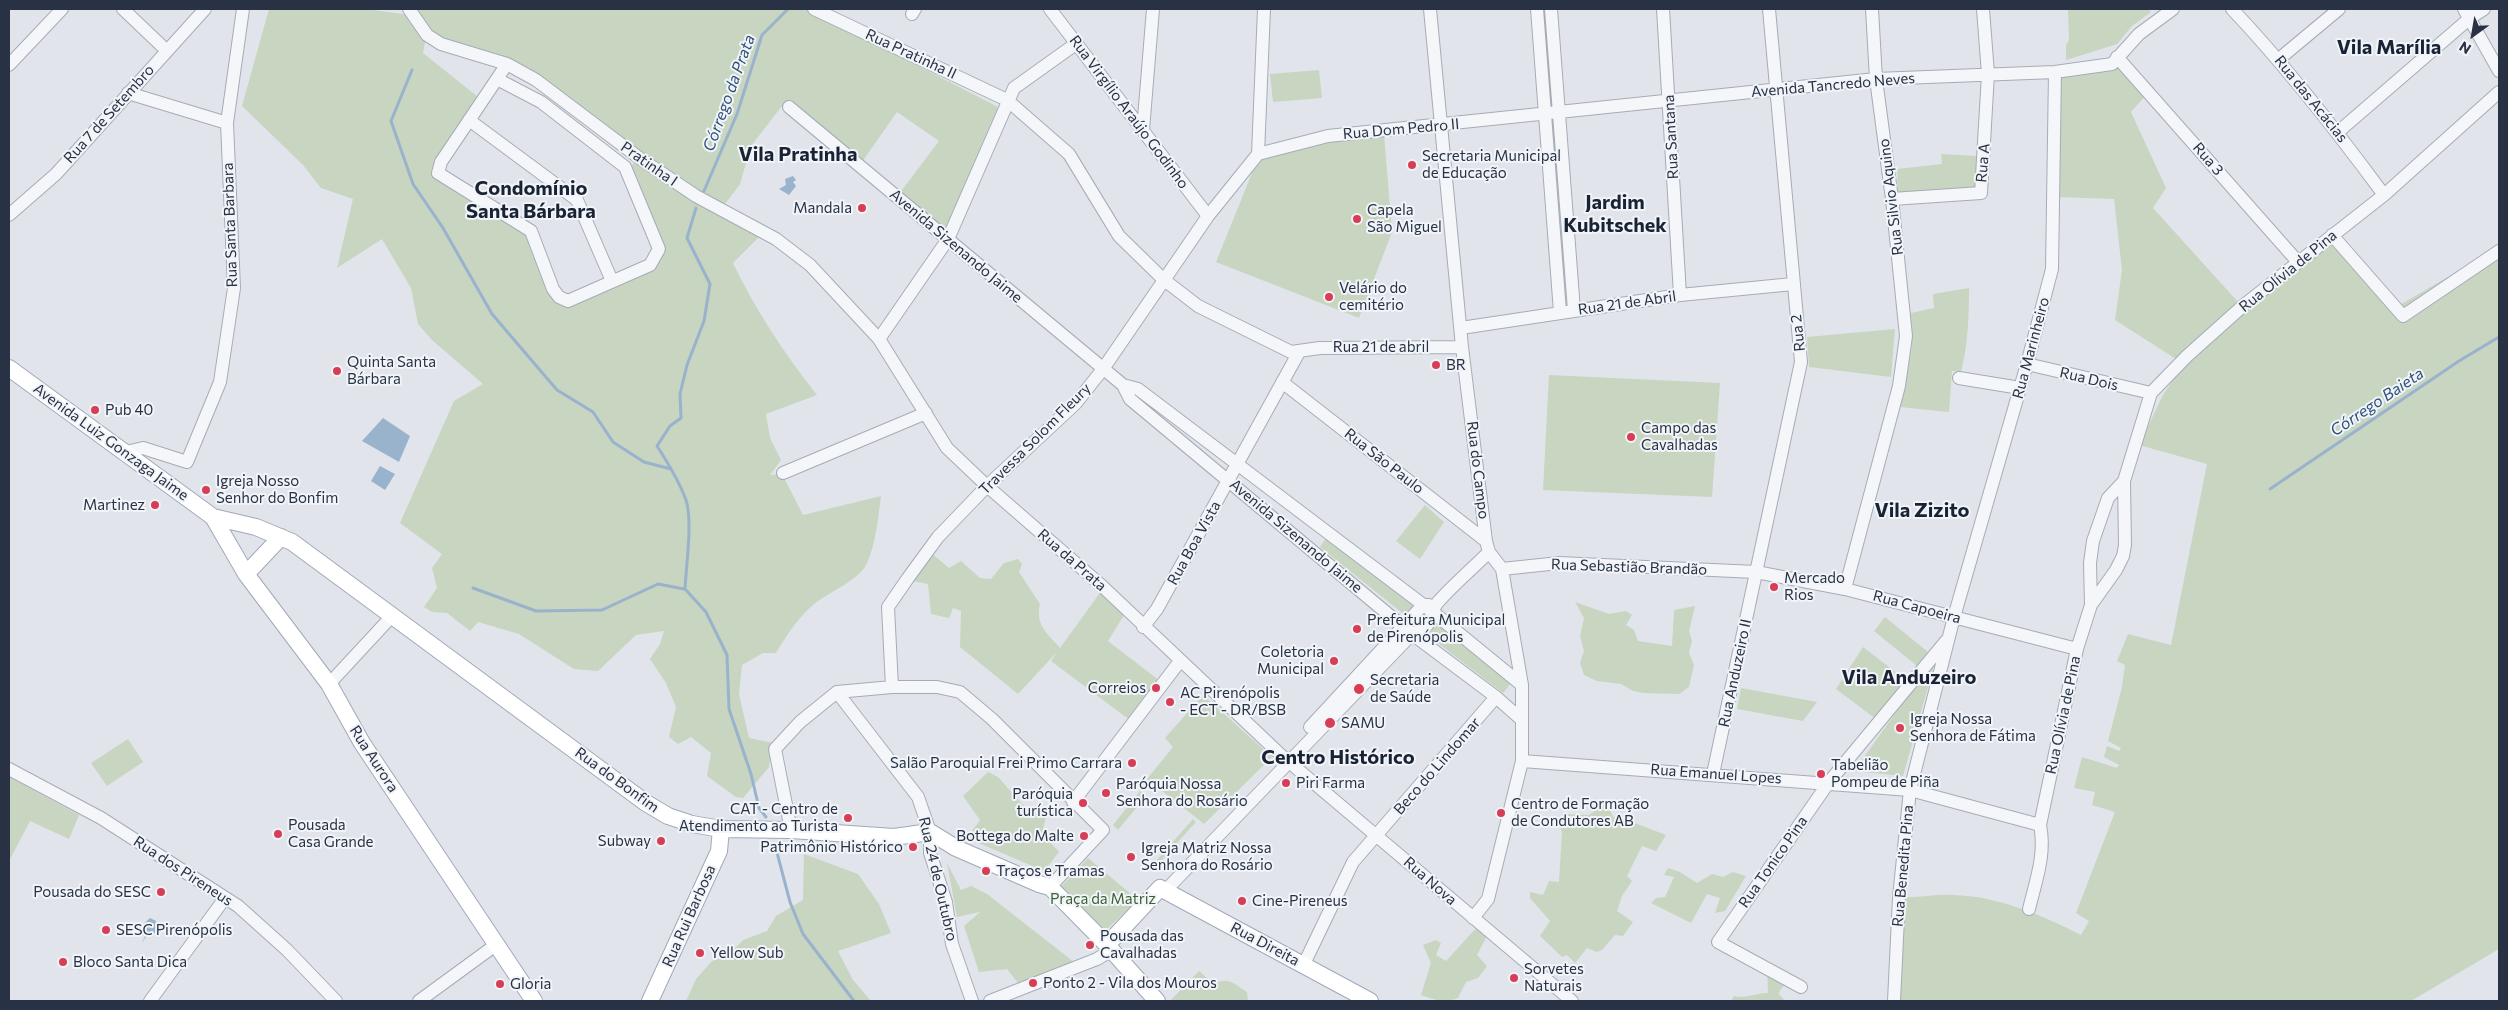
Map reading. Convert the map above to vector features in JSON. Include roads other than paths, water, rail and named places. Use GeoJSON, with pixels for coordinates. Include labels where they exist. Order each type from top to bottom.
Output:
{"type":"FeatureCollection","features":[{"type":"Feature","properties":{"kind":"main road","name":"Avenida Luiz Gonzaga Jaime"},"geometry":{"type":"LineString","coordinates":[[9,368],[213,517]]}},
{"type":"Feature","properties":{"kind":"main road","name":"Rua do Bonfim"},"geometry":{"type":"LineString","coordinates":[[213,517],[256,527],[292,542],[646,803],[668,816],[692,824],[721,829],[791,830],[894,837],[930,832]]}},
{"type":"Feature","properties":{"kind":"main road","name":"Rua Aurora"},"geometry":{"type":"LineString","coordinates":[[213,517],[246,574],[329,684],[362,743],[534,1001]]}},
{"type":"Feature","properties":{"kind":"main road"},"geometry":{"type":"LineString","coordinates":[[246,574],[281,537]]}},
{"type":"Feature","properties":{"kind":"main road","name":"Rua Rui Barbosa"},"geometry":{"type":"LineString","coordinates":[[650,1001],[718,851],[721,829]]}},
{"type":"Feature","properties":{"kind":"main road"},"geometry":{"type":"LineString","coordinates":[[930,832],[956,848],[1050,887],[1109,947],[1157,1001]]}},
{"type":"Feature","properties":{"kind":"main road"},"geometry":{"type":"LineString","coordinates":[[1109,947],[1162,889]]}},
{"type":"Feature","properties":{"kind":"main road","name":"Rua Direita"},"geometry":{"type":"LineString","coordinates":[[1162,889],[1370,1001]]}},
{"type":"Feature","properties":{"kind":"street"},"geometry":{"type":"LineString","coordinates":[[9,65],[60,9]]}},
{"type":"Feature","properties":{"kind":"street"},"geometry":{"type":"LineString","coordinates":[[123,9],[166,50]]}},
{"type":"Feature","properties":{"kind":"street","name":"Rua 7 de Setembro"},"geometry":{"type":"LineString","coordinates":[[9,215],[56,174],[205,9]]}},
{"type":"Feature","properties":{"kind":"street","name":"Rua Santa Barbara"},"geometry":{"type":"LineString","coordinates":[[126,452],[143,448],[187,462],[220,382],[234,288],[227,123],[243,9]]}},
{"type":"Feature","properties":{"kind":"street","name":"Pratinha I"},"geometry":{"type":"LineString","coordinates":[[409,9],[427,35],[441,44],[506,64],[536,80],[638,157],[696,196],[776,239],[810,265],[879,339]]}},
{"type":"Feature","properties":{"kind":"street","name":"Rua Pratinha II"},"geometry":{"type":"LineString","coordinates":[[814,9],[1007,100],[1069,154],[1120,236],[1163,279],[1198,306],[1291,352],[1299,352]]}},
{"type":"Feature","properties":{"kind":"street","name":"Rua Virgílio Araújo Godinho"},"geometry":{"type":"LineString","coordinates":[[1050,9],[1208,216]]}},
{"type":"Feature","properties":{"kind":"street"},"geometry":{"type":"LineString","coordinates":[[1143,130],[1153,9]]}},
{"type":"Feature","properties":{"kind":"street"},"geometry":{"type":"LineString","coordinates":[[1258,154],[1264,9]]}},
{"type":"Feature","properties":{"kind":"street","name":"Rua do Campo"},"geometry":{"type":"LineString","coordinates":[[1430,9],[1462,347],[1488,546]]}},
{"type":"Feature","properties":{"kind":"street"},"geometry":{"type":"LineString","coordinates":[[1537,9],[1560,312]]}},
{"type":"Feature","properties":{"kind":"street"},"geometry":{"type":"LineString","coordinates":[[1551,9],[1574,310]]}},
{"type":"Feature","properties":{"kind":"street","name":"Rua Santana"},"geometry":{"type":"LineString","coordinates":[[1663,9],[1670,101],[1680,295]]}},
{"type":"Feature","properties":{"kind":"street","name":"Rua 2"},"geometry":{"type":"LineString","coordinates":[[1756,572],[1801,362],[1769,9]]}},
{"type":"Feature","properties":{"kind":"street","name":"Rua Silvio Aquino"},"geometry":{"type":"LineString","coordinates":[[1845,588],[1899,386],[1906,336],[1892,200],[1876,79],[1872,9]]}},
{"type":"Feature","properties":{"kind":"street"},"geometry":{"type":"LineString","coordinates":[[1983,9],[1988,74]]}},
{"type":"Feature","properties":{"kind":"street"},"geometry":{"type":"LineString","coordinates":[[2117,56],[2139,34],[2173,9]]}},
{"type":"Feature","properties":{"kind":"street","name":"Rua das Acácias"},"geometry":{"type":"LineString","coordinates":[[2232,9],[2279,59],[2338,132],[2384,195]]}},
{"type":"Feature","properties":{"kind":"street"},"geometry":{"type":"LineString","coordinates":[[2279,59],[2340,9]]}},
{"type":"Feature","properties":{"kind":"street"},"geometry":{"type":"LineString","coordinates":[[2338,132],[2468,13],[2484,9]]}},
{"type":"Feature","properties":{"kind":"street"},"geometry":{"type":"LineString","coordinates":[[2468,13],[2499,71]]}},
{"type":"Feature","properties":{"kind":"street"},"geometry":{"type":"LineString","coordinates":[[879,339],[948,239],[1007,100],[1014,88],[1077,43]]}},
{"type":"Feature","properties":{"kind":"street","name":"Avenida Tancredo Neves"},"geometry":{"type":"LineString","coordinates":[[1545,114],[1876,79],[2055,72],[2112,64],[2117,56]]}},
{"type":"Feature","properties":{"kind":"street","name":"Rua 3"},"geometry":{"type":"LineString","coordinates":[[2117,56],[2298,262]]}},
{"type":"Feature","properties":{"kind":"street"},"geometry":{"type":"LineString","coordinates":[[497,79],[541,102],[625,167],[658,248],[650,265],[568,301],[559,297],[553,289],[532,231],[438,173],[441,162],[506,64]]}},
{"type":"Feature","properties":{"kind":"street","name":"Rua Marinheiro"},"geometry":{"type":"LineString","coordinates":[[1954,617],[2027,364],[2052,269],[2055,72]]}},
{"type":"Feature","properties":{"kind":"street","name":"Rua A"},"geometry":{"type":"LineString","coordinates":[[1892,200],[1981,193],[1988,74]]}},
{"type":"Feature","properties":{"kind":"street","name":"Rua Olívia de Pina"},"geometry":{"type":"LineString","coordinates":[[2029,909],[2042,857],[2043,840],[2040,825],[2077,649],[2091,606],[2116,570],[2123,556],[2125,545],[2124,481],[2151,393],[2187,356],[2238,310],[2384,195],[2499,92]]}},
{"type":"Feature","properties":{"kind":"street"},"geometry":{"type":"LineString","coordinates":[[128,93],[227,123]]}},
{"type":"Feature","properties":{"kind":"street","name":"Avenida Sizenando Jaime"},"geometry":{"type":"LineString","coordinates":[[790,107],[1123,385],[1138,389],[1423,605],[1435,609],[1522,685]]}},
{"type":"Feature","properties":{"kind":"street","name":"Rua Dom Pedro II"},"geometry":{"type":"LineString","coordinates":[[1258,154],[1328,136],[1545,114]]}},
{"type":"Feature","properties":{"kind":"street"},"geometry":{"type":"LineString","coordinates":[[469,120],[577,200],[612,281]]}},
{"type":"Feature","properties":{"kind":"street","name":"Travessa Solom Fleury"},"geometry":{"type":"LineString","coordinates":[[892,687],[888,607],[927,550],[987,486],[1076,403],[1103,369],[1208,216],[1258,154]]}},
{"type":"Feature","properties":{"kind":"street"},"geometry":{"type":"LineString","coordinates":[[2332,235],[2403,316],[2499,251]]}},
{"type":"Feature","properties":{"kind":"street","name":"Rua 21 de Abril"},"geometry":{"type":"LineString","coordinates":[[1461,328],[1680,295],[1793,284]]}},
{"type":"Feature","properties":{"kind":"street","name":"Rua da Prata"},"geometry":{"type":"LineString","coordinates":[[879,339],[947,448],[987,486],[1102,586],[1286,759]]}},
{"type":"Feature","properties":{"kind":"street","name":"Rua 21 de abril"},"geometry":{"type":"LineString","coordinates":[[1299,352],[1320,348],[1462,347]]}},
{"type":"Feature","properties":{"kind":"street","name":"Rua Boa Vista"},"geometry":{"type":"LineString","coordinates":[[1143,626],[1157,609],[1299,352]]}},
{"type":"Feature","properties":{"kind":"street","name":"Rua Dois"},"geometry":{"type":"LineString","coordinates":[[2027,364],[2151,393]]}},
{"type":"Feature","properties":{"kind":"street"},"geometry":{"type":"LineString","coordinates":[[1959,378],[2020,388]]}},
{"type":"Feature","properties":{"kind":"street","name":"Rua São Paulo"},"geometry":{"type":"LineString","coordinates":[[1282,382],[1488,546]]}},
{"type":"Feature","properties":{"kind":"street","name":"Avenida Sizenando Jaime"},"geometry":{"type":"LineString","coordinates":[[1123,385],[1130,399],[1408,630],[1496,697],[1522,720]]}},
{"type":"Feature","properties":{"kind":"street"},"geometry":{"type":"LineString","coordinates":[[783,473],[926,413]]}},
{"type":"Feature","properties":{"kind":"street","name":"Rua Olívia de Pina"},"geometry":{"type":"LineString","coordinates":[[2091,606],[2090,563],[2093,541],[2108,498],[2124,481]]}},
{"type":"Feature","properties":{"kind":"street"},"geometry":{"type":"LineString","coordinates":[[1314,550],[1326,533]]}},
{"type":"Feature","properties":{"kind":"street"},"geometry":{"type":"LineString","coordinates":[[1408,630],[1429,624],[1435,609],[1488,546],[1502,569],[1522,685],[1522,761],[1488,899],[1473,918]]}},
{"type":"Feature","properties":{"kind":"street","name":"Rua Sebastião Brandão"},"geometry":{"type":"LineString","coordinates":[[1502,569],[1559,563],[1756,572]]}},
{"type":"Feature","properties":{"kind":"street","name":"Rua Capoeira"},"geometry":{"type":"LineString","coordinates":[[1756,572],[1845,588],[2077,649]]}},
{"type":"Feature","properties":{"kind":"street","name":"Rua Anduzeiro II"},"geometry":{"type":"LineString","coordinates":[[1713,774],[1756,572]]}},
{"type":"Feature","properties":{"kind":"street"},"geometry":{"type":"LineString","coordinates":[[1162,889],[1408,630],[1423,605]]}},
{"type":"Feature","properties":{"kind":"street"},"geometry":{"type":"LineString","coordinates":[[329,684],[392,616]]}},
{"type":"Feature","properties":{"kind":"street","name":"Rua Benedita Pina"},"geometry":{"type":"LineString","coordinates":[[1894,1001],[1898,897],[1910,790],[1954,617]]}},
{"type":"Feature","properties":{"kind":"street","name":"Rua Tonico Pina"},"geometry":{"type":"LineString","coordinates":[[1801,987],[1718,942],[1829,782],[1949,637]]}},
{"type":"Feature","properties":{"kind":"street"},"geometry":{"type":"LineString","coordinates":[[1073,802],[1180,661]]}},
{"type":"Feature","properties":{"kind":"street"},"geometry":{"type":"LineString","coordinates":[[791,830],[775,749],[800,722],[837,692],[892,687],[937,687],[960,692],[992,719],[1103,830],[1050,887]]}},
{"type":"Feature","properties":{"kind":"street","name":"Rua 24 de Outubro"},"geometry":{"type":"LineString","coordinates":[[837,692],[918,797],[930,832],[930,853],[946,902],[952,944],[972,1001]]}},
{"type":"Feature","properties":{"kind":"street","name":"Beco do Lindomar"},"geometry":{"type":"LineString","coordinates":[[1304,964],[1353,862],[1378,836],[1496,697]]}},
{"type":"Feature","properties":{"kind":"street","name":"Rua Nova"},"geometry":{"type":"LineString","coordinates":[[1286,759],[1572,1001]]}},
{"type":"Feature","properties":{"kind":"street","name":"Rua Emanuel Lopes"},"geometry":{"type":"LineString","coordinates":[[1522,761],[1829,782],[1910,790],[2040,825]]}},
{"type":"Feature","properties":{"kind":"street","name":"Rua dos Pireneus"},"geometry":{"type":"LineString","coordinates":[[9,768],[101,818],[238,906],[288,950],[336,1001]]}},
{"type":"Feature","properties":{"kind":"street"},"geometry":{"type":"LineString","coordinates":[[150,1001],[225,898]]}},
{"type":"Feature","properties":{"kind":"street"},"geometry":{"type":"LineString","coordinates":[[419,1001],[497,944]]}},
{"type":"Feature","properties":{"kind":"street"},"geometry":{"type":"LineString","coordinates":[[990,1001],[1097,960],[1109,947]]}},
{"type":"Feature","properties":{"kind":"water"},"geometry":{"type":"Polygon","coordinates":[[[793,176],[796,180],[793,182],[796,186],[789,195],[779,189],[786,185],[785,179],[793,176]]]}},
{"type":"Feature","properties":{"kind":"water"},"geometry":{"type":"Polygon","coordinates":[[[383,418],[410,436],[399,462],[362,441],[383,418]]]}},
{"type":"Feature","properties":{"kind":"water"},"geometry":{"type":"Polygon","coordinates":[[[380,466],[395,474],[385,490],[371,481],[380,466]]]}},
{"type":"Feature","properties":{"kind":"water"},"geometry":{"type":"Polygon","coordinates":[[[150,918],[156,921],[155,933],[147,935],[142,943],[146,934],[137,930],[150,918]]]}},
{"type":"Feature","properties":{"kind":"waterway","name":"Córrego da Prata"},"geometry":{"type":"LineString","coordinates":[[704,191],[737,114],[762,35],[787,10]]}},
{"type":"Feature","properties":{"kind":"waterway"},"geometry":{"type":"LineString","coordinates":[[412,70],[391,121],[413,184],[443,228],[492,314],[557,390],[593,412],[613,442],[644,462],[671,469]]}},
{"type":"Feature","properties":{"kind":"waterway","name":"Córrego da Prata"},"geometry":{"type":"LineString","coordinates":[[696,208],[687,238],[710,284],[704,321],[687,365],[680,394],[681,418],[670,426],[657,446],[680,486],[688,509],[689,531],[685,589],[706,612],[727,655],[729,709],[751,774],[759,808],[766,817]]}},
{"type":"Feature","properties":{"kind":"waterway","name":"Córrego Baieta"},"geometry":{"type":"LineString","coordinates":[[2270,489],[2459,361],[2499,337]]}},
{"type":"Feature","properties":{"kind":"waterway"},"geometry":{"type":"LineString","coordinates":[[473,588],[536,611],[602,610],[658,584],[684,589]]}},
{"type":"Feature","properties":{"kind":"waterway","name":"Córrego da Prata"},"geometry":{"type":"LineString","coordinates":[[775,845],[790,902],[803,934],[854,1001]]}},
{"type":"Feature","properties":{"kind":"place","name":"Secretaria Municipal de Educação"},"geometry":{"type":"Point","coordinates":[1412,165]}},
{"type":"Feature","properties":{"kind":"place","name":"Mandala"},"geometry":{"type":"Point","coordinates":[862,208]}},
{"type":"Feature","properties":{"kind":"place","name":"Capela São Miguel"},"geometry":{"type":"Point","coordinates":[1357,219]}},
{"type":"Feature","properties":{"kind":"place","name":"Velário do cemitério"},"geometry":{"type":"Point","coordinates":[1329,297]}},
{"type":"Feature","properties":{"kind":"place","name":"BR"},"geometry":{"type":"Point","coordinates":[1436,365]}},
{"type":"Feature","properties":{"kind":"place","name":"Quinta Santa Bárbara"},"geometry":{"type":"Point","coordinates":[337,371]}},
{"type":"Feature","properties":{"kind":"place","name":"Pub 40"},"geometry":{"type":"Point","coordinates":[95,410]}},
{"type":"Feature","properties":{"kind":"place","name":"Campo das Cavalhadas"},"geometry":{"type":"Point","coordinates":[1631,437]}},
{"type":"Feature","properties":{"kind":"place","name":"Igreja Nosso Senhor do Bonfim"},"geometry":{"type":"Point","coordinates":[206,490]}},
{"type":"Feature","properties":{"kind":"place","name":"Martinez"},"geometry":{"type":"Point","coordinates":[155,505]}},
{"type":"Feature","properties":{"kind":"place","name":"Mercado Rios"},"geometry":{"type":"Point","coordinates":[1774,587]}},
{"type":"Feature","properties":{"kind":"place","name":"Prefeitura Municipal de Pirenópolis"},"geometry":{"type":"Point","coordinates":[1357,629]}},
{"type":"Feature","properties":{"kind":"place","name":"Coletoria Municipal"},"geometry":{"type":"Point","coordinates":[1334,661]}},
{"type":"Feature","properties":{"kind":"place","name":"Correios"},"geometry":{"type":"Point","coordinates":[1156,688]}},
{"type":"Feature","properties":{"kind":"place","name":"Secretaria de Saúde"},"geometry":{"type":"Point","coordinates":[1359,689]}},
{"type":"Feature","properties":{"kind":"place","name":"AC Pirenópolis - ECT - DR/BSB"},"geometry":{"type":"Point","coordinates":[1170,702]}},
{"type":"Feature","properties":{"kind":"place","name":"SAMU"},"geometry":{"type":"Point","coordinates":[1330,723]}},
{"type":"Feature","properties":{"kind":"place","name":"Igreja Nossa Senhora de Fátima"},"geometry":{"type":"Point","coordinates":[1900,728]}},
{"type":"Feature","properties":{"kind":"place","name":"Salão Paroquial Frei Primo Carrara"},"geometry":{"type":"Point","coordinates":[1132,763]}},
{"type":"Feature","properties":{"kind":"place","name":"Tabelião Pompeu de Piña"},"geometry":{"type":"Point","coordinates":[1821,774]}},
{"type":"Feature","properties":{"kind":"place","name":"Piri Farma"},"geometry":{"type":"Point","coordinates":[1286,783]}},
{"type":"Feature","properties":{"kind":"place","name":"Paróquia Nossa Senhora do Rosário"},"geometry":{"type":"Point","coordinates":[1106,793]}},
{"type":"Feature","properties":{"kind":"place","name":"Paróquia turística"},"geometry":{"type":"Point","coordinates":[1083,803]}},
{"type":"Feature","properties":{"kind":"place","name":"Centro de Formação de Condutores AB"},"geometry":{"type":"Point","coordinates":[1501,813]}},
{"type":"Feature","properties":{"kind":"place","name":"CAT - Centro de Atendimento ao Turista"},"geometry":{"type":"Point","coordinates":[848,818]}},
{"type":"Feature","properties":{"kind":"place","name":"Pousada Casa Grande"},"geometry":{"type":"Point","coordinates":[278,834]}},
{"type":"Feature","properties":{"kind":"place","name":"Bottega do Malte"},"geometry":{"type":"Point","coordinates":[1084,836]}},
{"type":"Feature","properties":{"kind":"place","name":"Subway"},"geometry":{"type":"Point","coordinates":[661,841]}},
{"type":"Feature","properties":{"kind":"place","name":"Patrimônio Histórico"},"geometry":{"type":"Point","coordinates":[913,847]}},
{"type":"Feature","properties":{"kind":"place","name":"Igreja Matriz Nossa Senhora do Rosário"},"geometry":{"type":"Point","coordinates":[1131,857]}},
{"type":"Feature","properties":{"kind":"place","name":"Traços e Tramas"},"geometry":{"type":"Point","coordinates":[986,871]}},
{"type":"Feature","properties":{"kind":"place","name":"Pousada do SESC"},"geometry":{"type":"Point","coordinates":[161,892]}},
{"type":"Feature","properties":{"kind":"place","name":"Cine-Pireneus"},"geometry":{"type":"Point","coordinates":[1242,901]}},
{"type":"Feature","properties":{"kind":"place","name":"SESC Pirenópolis"},"geometry":{"type":"Point","coordinates":[106,930]}},
{"type":"Feature","properties":{"kind":"place","name":"Pousada das Cavalhadas"},"geometry":{"type":"Point","coordinates":[1090,945]}},
{"type":"Feature","properties":{"kind":"place","name":"Yellow Sub"},"geometry":{"type":"Point","coordinates":[700,953]}},
{"type":"Feature","properties":{"kind":"place","name":"Bloco Santa Dica"},"geometry":{"type":"Point","coordinates":[63,962]}},
{"type":"Feature","properties":{"kind":"place","name":"Sorvetes Naturais"},"geometry":{"type":"Point","coordinates":[1514,978]}},
{"type":"Feature","properties":{"kind":"place","name":"Ponto 2 - Vila dos Mouros"},"geometry":{"type":"Point","coordinates":[1033,983]}},
{"type":"Feature","properties":{"kind":"place","name":"Gloria"},"geometry":{"type":"Point","coordinates":[500,984]}},
{"type":"Feature","properties":{"kind":"district","name":"Vila Marília"},"geometry":{"type":"Point","coordinates":[2389,47]}},
{"type":"Feature","properties":{"kind":"district","name":"Vila Pratinha"},"geometry":{"type":"Point","coordinates":[798,154]}},
{"type":"Feature","properties":{"kind":"district","name":"Condomínio Santa Bárbara"},"geometry":{"type":"Point","coordinates":[531,200]}},
{"type":"Feature","properties":{"kind":"district","name":"Jardim Kubitschek"},"geometry":{"type":"Point","coordinates":[1615,214]}},
{"type":"Feature","properties":{"kind":"district","name":"Vila Zizito"},"geometry":{"type":"Point","coordinates":[1922,510]}},
{"type":"Feature","properties":{"kind":"district","name":"Vila Anduzeiro"},"geometry":{"type":"Point","coordinates":[1909,677]}},
{"type":"Feature","properties":{"kind":"district","name":"Centro Histórico"},"geometry":{"type":"Point","coordinates":[1338,757]}},
{"type":"Feature","properties":{"kind":"park label","name":"Praça da Matriz"},"geometry":{"type":"Point","coordinates":[1103,899]}}]}
